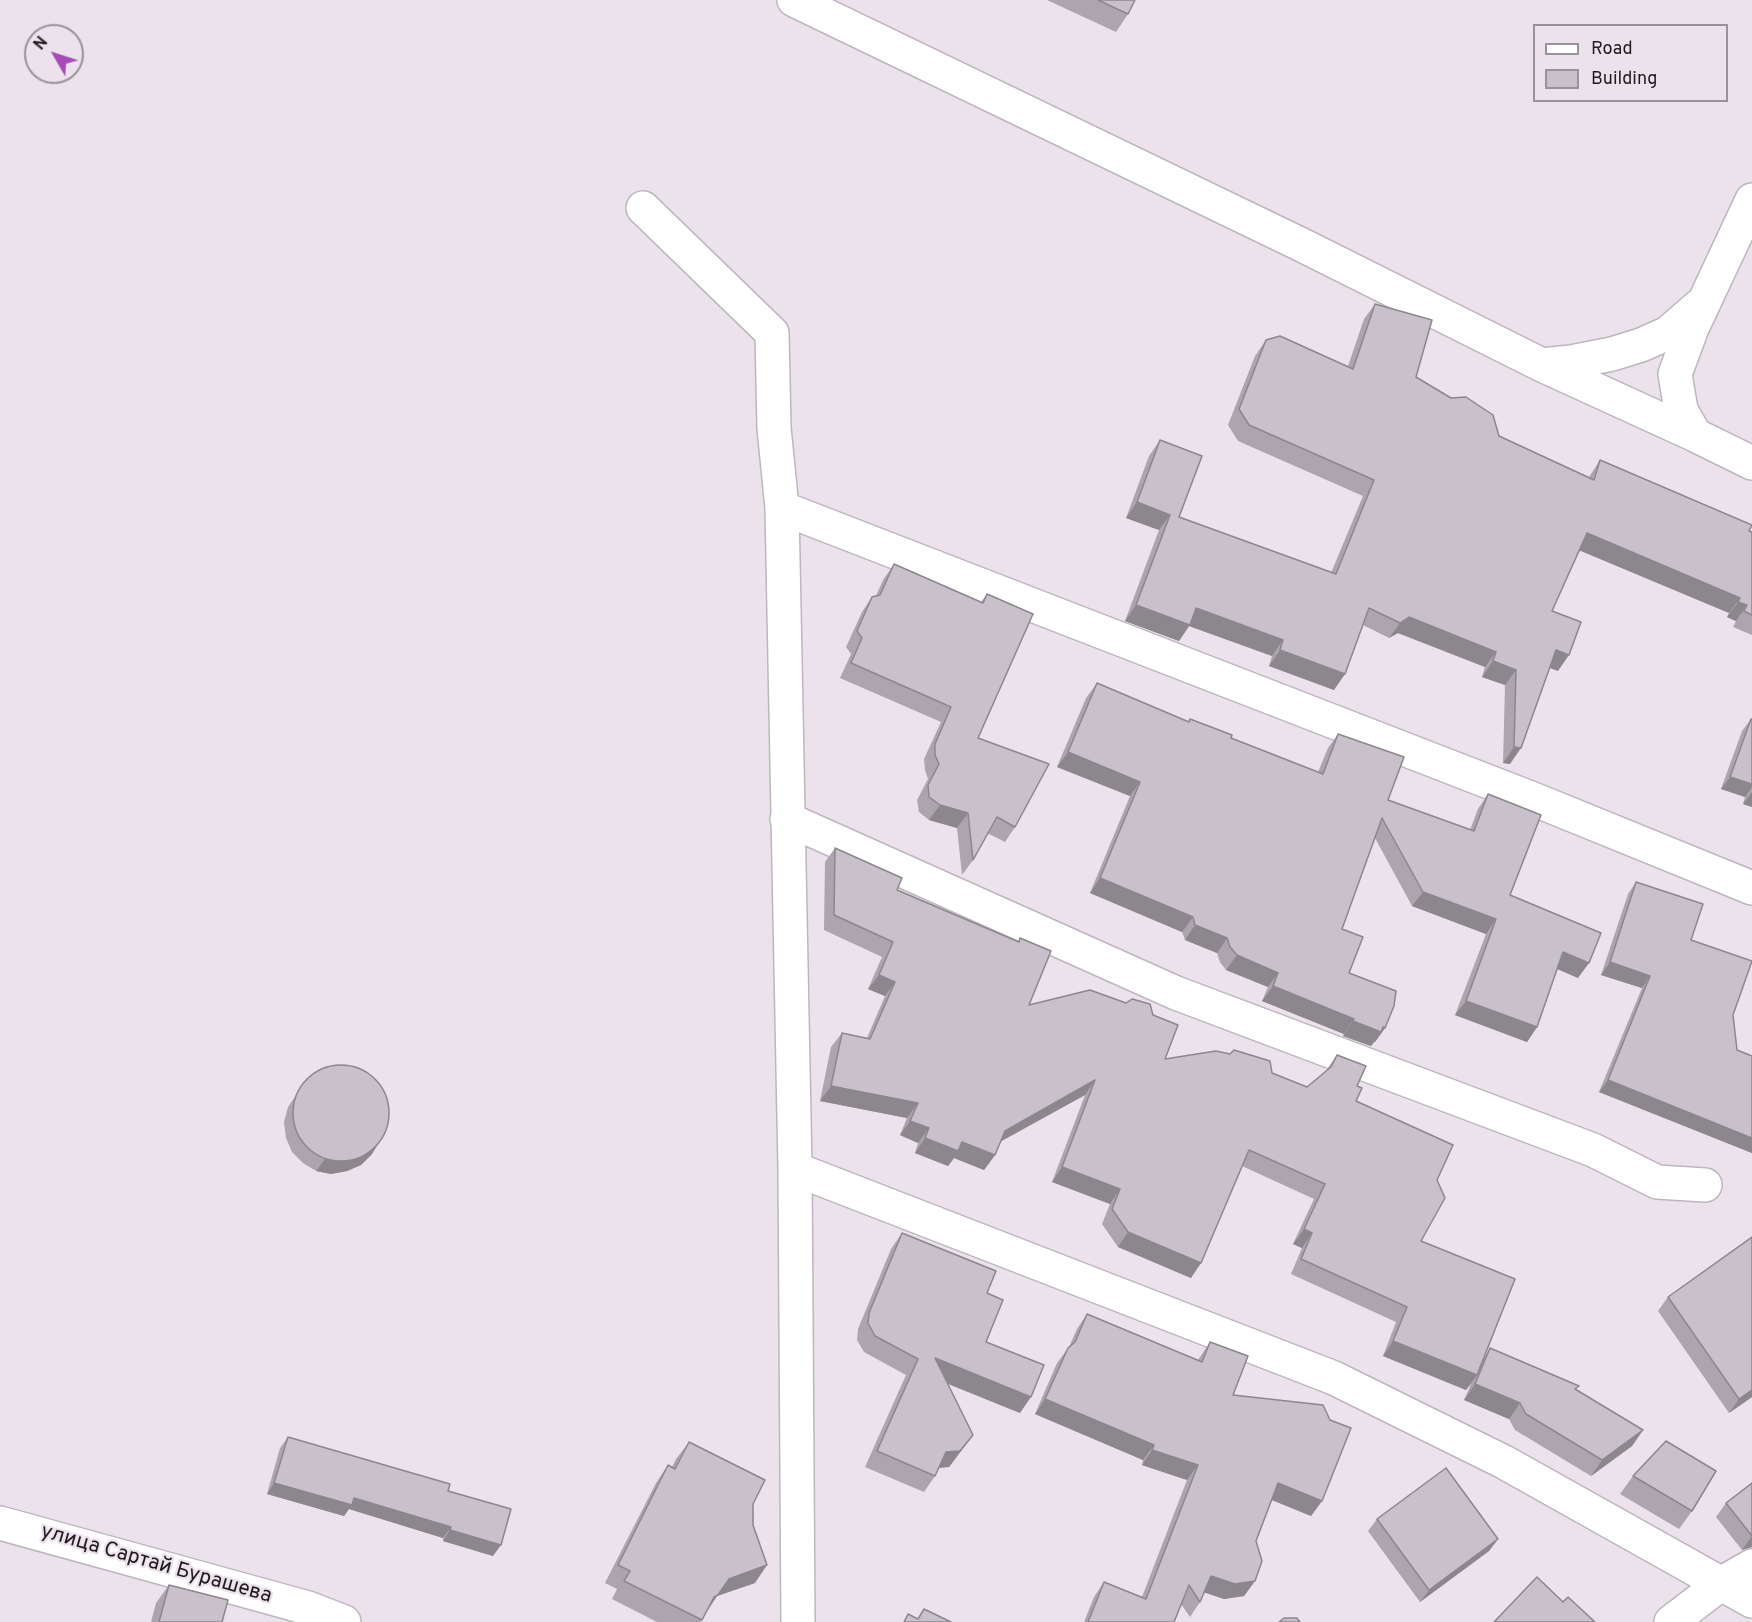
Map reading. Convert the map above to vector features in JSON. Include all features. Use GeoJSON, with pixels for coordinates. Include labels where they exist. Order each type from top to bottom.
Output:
{"type":"FeatureCollection","features":[{"type":"Feature","properties":{"kind":"street"},"geometry":{"type":"LineString","coordinates":[[794,0],[1300,244],[1542,365],[1752,463]]}},
{"type":"Feature","properties":{"kind":"street"},"geometry":{"type":"LineString","coordinates":[[1695,435],[1682,410],[1675,374],[1692,328],[1752,200]]}},
{"type":"Feature","properties":{"kind":"street"},"geometry":{"type":"LineString","coordinates":[[644,208],[771,333],[774,428],[782,508],[795,1169],[798,1622]]}},
{"type":"Feature","properties":{"kind":"street"},"geometry":{"type":"LineString","coordinates":[[1542,365],[1602,356],[1641,345],[1668,333],[1705,300]]}},
{"type":"Feature","properties":{"kind":"street"},"geometry":{"type":"LineString","coordinates":[[782,508],[1533,799],[1752,888]]}},
{"type":"Feature","properties":{"kind":"street"},"geometry":{"type":"LineString","coordinates":[[788,819],[1176,993],[1593,1150],[1657,1182],[1705,1185]]}},
{"type":"Feature","properties":{"kind":"street"},"geometry":{"type":"LineString","coordinates":[[795,1169],[1334,1378],[1504,1462],[1752,1601]]}},
{"type":"Feature","properties":{"kind":"street","name":"улица Сартай Бурашева"},"geometry":{"type":"LineString","coordinates":[[0,1523],[308,1608],[344,1622]]}},
{"type":"Feature","properties":{"kind":"street"},"geometry":{"type":"LineString","coordinates":[[1671,1622],[1722,1583],[1752,1566]]}},
{"type":"Feature","properties":{"kind":"building"},"geometry":{"type":"Polygon","coordinates":[[[1098,0],[1135,0],[1128,14],[1098,0]]]}},
{"type":"Feature","properties":{"kind":"building"},"geometry":{"type":"Polygon","coordinates":[[[1375,304],[1432,320],[1416,377],[1451,398],[1466,397],[1493,415],[1499,436],[1594,480],[1600,460],[1752,525],[1749,531],[1752,532],[1752,615],[1744,611],[1747,605],[1738,602],[1740,598],[1587,533],[1552,611],[1581,622],[1569,655],[1556,650],[1521,748],[1514,747],[1516,670],[1493,661],[1496,652],[1409,617],[1400,623],[1369,608],[1345,674],[1280,650],[1283,640],[1196,608],[1190,625],[1136,605],[1170,515],[1137,502],[1160,440],[1202,456],[1179,517],[1336,574],[1374,480],[1249,425],[1239,409],[1266,340],[1280,336],[1353,369],[1375,304]]]}},
{"type":"Feature","properties":{"kind":"building"},"geometry":{"type":"Polygon","coordinates":[[[894,564],[983,603],[987,594],[1033,614],[978,738],[1049,764],[1015,827],[997,817],[973,860],[968,813],[940,805],[929,797],[928,785],[939,764],[935,755],[935,744],[951,707],[851,663],[862,638],[857,631],[872,597],[880,595],[894,564]]]}},
{"type":"Feature","properties":{"kind":"building"},"geometry":{"type":"Polygon","coordinates":[[[1097,683],[1189,722],[1190,719],[1232,735],[1231,738],[1323,774],[1338,734],[1404,757],[1388,800],[1474,831],[1488,794],[1541,815],[1510,895],[1601,933],[1589,963],[1563,952],[1537,1027],[1466,1001],[1496,919],[1423,892],[1382,818],[1342,929],[1363,937],[1349,973],[1396,991],[1394,1006],[1385,1028],[1383,1027],[1381,1032],[1273,986],[1278,973],[1237,955],[1230,947],[1227,938],[1195,925],[1193,917],[1100,878],[1140,782],[1068,752],[1097,683]]]}},
{"type":"Feature","properties":{"kind":"building"},"geometry":{"type":"Polygon","coordinates":[[[1752,719],[1752,784],[1730,777],[1752,719]]]}},
{"type":"Feature","properties":{"kind":"building"},"geometry":{"type":"Polygon","coordinates":[[[835,848],[902,878],[897,890],[1019,942],[1020,938],[1051,951],[1029,1005],[1090,990],[1126,1003],[1132,999],[1150,1004],[1153,1015],[1178,1025],[1165,1059],[1216,1051],[1230,1054],[1234,1050],[1270,1061],[1272,1073],[1307,1087],[1331,1067],[1337,1055],[1366,1066],[1357,1086],[1362,1088],[1356,1101],[1453,1145],[1437,1180],[1445,1198],[1421,1241],[1515,1279],[1477,1375],[1393,1341],[1407,1307],[1301,1259],[1312,1233],[1304,1229],[1325,1184],[1249,1150],[1201,1263],[1128,1232],[1112,1209],[1120,1189],[1062,1167],[1095,1080],[1005,1131],[995,1155],[962,1142],[958,1151],[925,1138],[929,1128],[910,1121],[918,1103],[831,1086],[842,1033],[870,1039],[895,982],[879,975],[893,942],[834,915],[835,848]]]}},
{"type":"Feature","properties":{"kind":"building"},"geometry":{"type":"Polygon","coordinates":[[[1636,882],[1703,904],[1691,940],[1752,961],[1733,1015],[1737,1050],[1752,1056],[1752,1138],[1608,1080],[1650,976],[1610,962],[1636,882]]]}},
{"type":"Feature","properties":{"kind":"building"},"geometry":{"type":"Polygon","coordinates":[[[341,1065],[359,1069],[375,1079],[385,1095],[389,1113],[385,1131],[375,1147],[359,1157],[341,1161],[323,1157],[307,1147],[297,1131],[293,1113],[297,1095],[307,1079],[323,1069],[341,1065]]]}},
{"type":"Feature","properties":{"kind":"building"},"geometry":{"type":"Polygon","coordinates":[[[902,1233],[996,1271],[987,1293],[1003,1300],[986,1342],[1044,1365],[1031,1397],[935,1358],[973,1435],[960,1451],[946,1452],[935,1476],[877,1451],[918,1359],[875,1336],[868,1323],[869,1313],[902,1233]]]}},
{"type":"Feature","properties":{"kind":"building"},"geometry":{"type":"Polygon","coordinates":[[[1752,1237],[1752,1390],[1739,1399],[1668,1297],[1752,1237]]]}},
{"type":"Feature","properties":{"kind":"building"},"geometry":{"type":"Polygon","coordinates":[[[1087,1314],[1202,1362],[1210,1342],[1248,1356],[1233,1395],[1323,1405],[1330,1420],[1351,1428],[1322,1501],[1278,1483],[1256,1541],[1262,1561],[1255,1581],[1235,1584],[1211,1576],[1200,1602],[1189,1585],[1174,1622],[1088,1622],[1104,1582],[1146,1599],[1198,1465],[1152,1450],[1154,1445],[1045,1399],[1068,1348],[1075,1342],[1087,1314]]]}},
{"type":"Feature","properties":{"kind":"building"},"geometry":{"type":"Polygon","coordinates":[[[1490,1348],[1579,1386],[1575,1389],[1643,1430],[1602,1460],[1526,1414],[1520,1403],[1475,1384],[1490,1348]]]}},
{"type":"Feature","properties":{"kind":"building"},"geometry":{"type":"Polygon","coordinates":[[[288,1437],[450,1484],[448,1491],[511,1509],[501,1545],[450,1530],[451,1527],[354,1498],[352,1505],[274,1483],[288,1437]]]}},
{"type":"Feature","properties":{"kind":"building"},"geometry":{"type":"Polygon","coordinates":[[[1666,1441],[1716,1471],[1692,1511],[1633,1476],[1666,1441]]]}},
{"type":"Feature","properties":{"kind":"building"},"geometry":{"type":"Polygon","coordinates":[[[689,1442],[765,1480],[753,1504],[753,1525],[767,1565],[729,1579],[714,1597],[702,1620],[624,1581],[630,1571],[618,1565],[668,1465],[675,1469],[689,1442]]]}},
{"type":"Feature","properties":{"kind":"building"},"geometry":{"type":"Polygon","coordinates":[[[1446,1468],[1498,1539],[1429,1590],[1377,1519],[1446,1468]]]}},
{"type":"Feature","properties":{"kind":"building"},"geometry":{"type":"Polygon","coordinates":[[[1752,1483],[1752,1536],[1726,1503],[1752,1483]]]}},
{"type":"Feature","properties":{"kind":"building"},"geometry":{"type":"Polygon","coordinates":[[[1537,1577],[1563,1602],[1568,1597],[1595,1622],[1494,1622],[1537,1577]]]}},
{"type":"Feature","properties":{"kind":"building"},"geometry":{"type":"Polygon","coordinates":[[[169,1585],[228,1600],[222,1622],[159,1622],[169,1585]]]}},
{"type":"Feature","properties":{"kind":"building"},"geometry":{"type":"Polygon","coordinates":[[[924,1609],[951,1622],[904,1622],[908,1614],[918,1619],[924,1609]]]}},
{"type":"Feature","properties":{"kind":"building"},"geometry":{"type":"Polygon","coordinates":[[[1284,1618],[1297,1618],[1300,1622],[1279,1622],[1284,1618]]]}}]}
